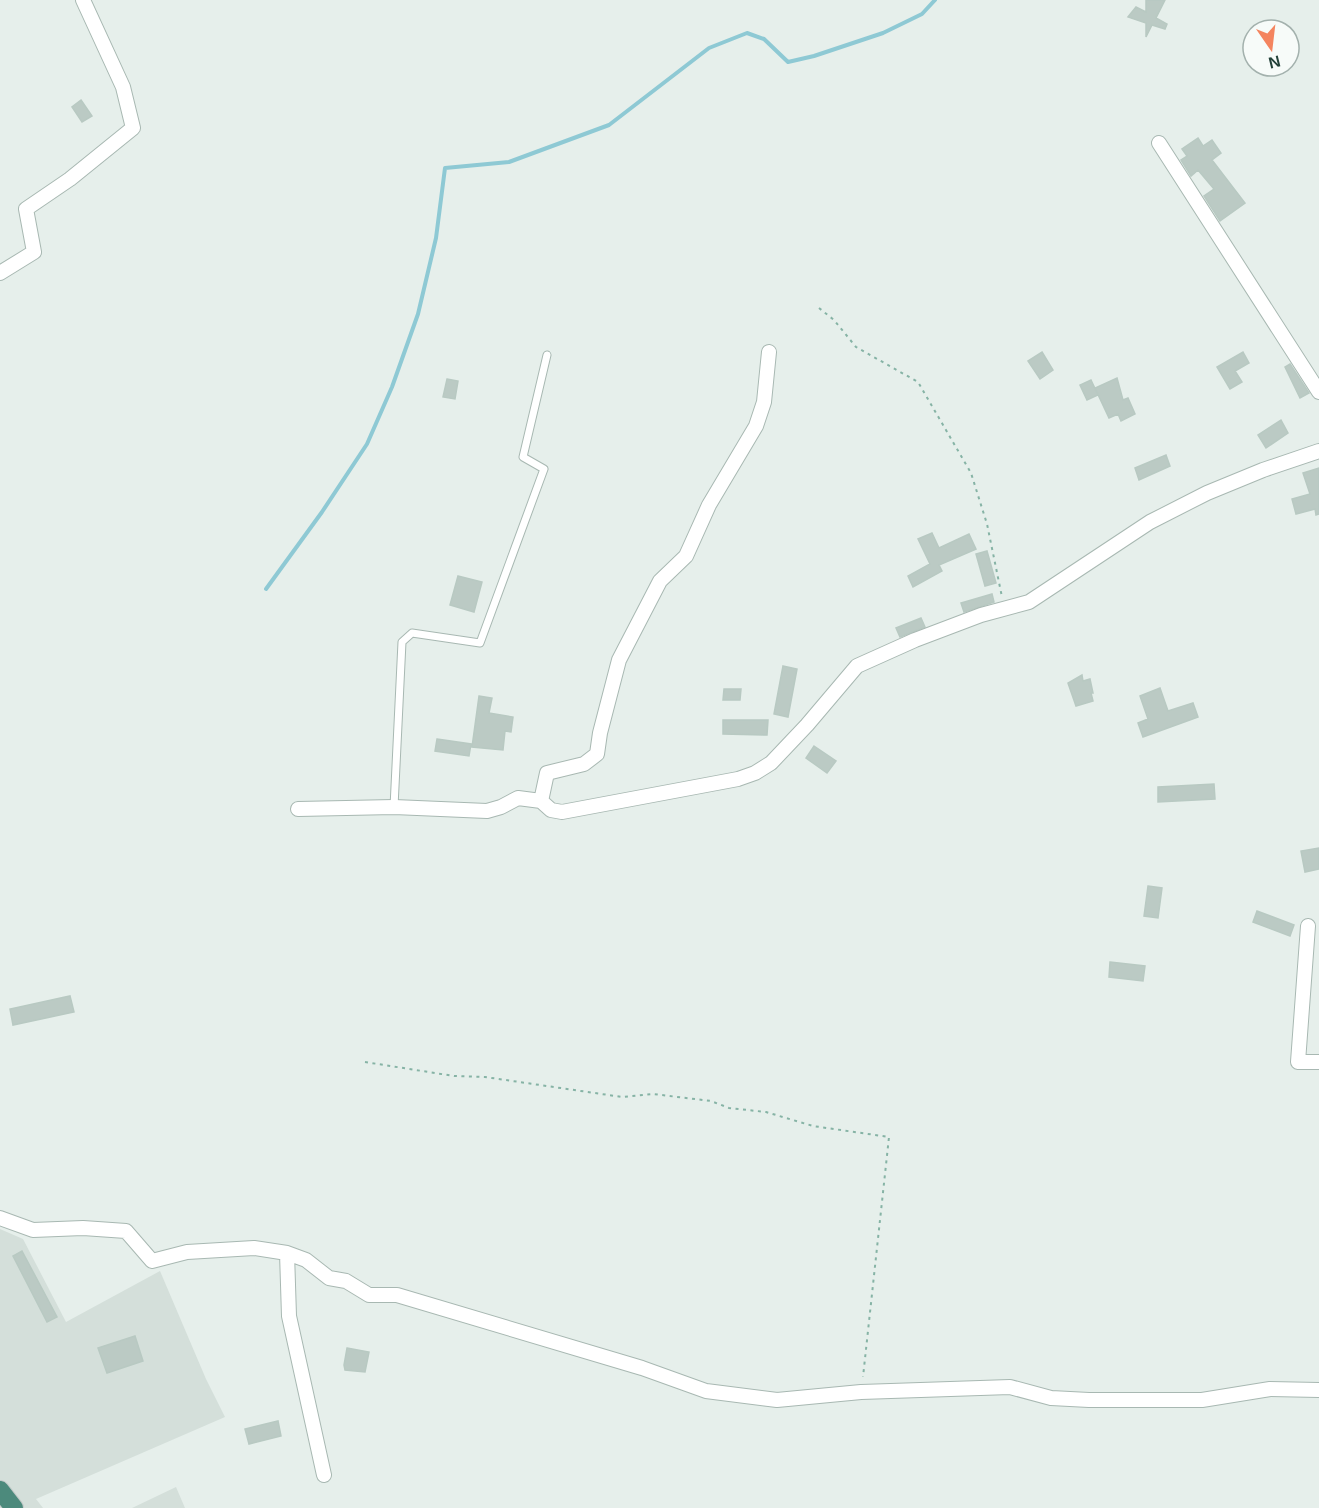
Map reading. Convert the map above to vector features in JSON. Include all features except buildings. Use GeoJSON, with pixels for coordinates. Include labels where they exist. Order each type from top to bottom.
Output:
{"type":"FeatureCollection","features":[{"type":"Feature","properties":{"kind":"highway"},"geometry":{"type":"LineString","coordinates":[[0,1490],[14,1508]]}},
{"type":"Feature","properties":{"kind":"street"},"geometry":{"type":"LineString","coordinates":[[0,273],[34,252],[26,209],[70,179],[133,128],[123,87],[83,0]]}},
{"type":"Feature","properties":{"kind":"street"},"geometry":{"type":"LineString","coordinates":[[1159,143],[1319,392]]}},
{"type":"Feature","properties":{"kind":"street"},"geometry":{"type":"LineString","coordinates":[[541,801],[548,773],[584,764],[597,754],[600,733],[619,660],[660,581],[686,556],[709,505],[756,426],[764,402],[769,352]]}},
{"type":"Feature","properties":{"kind":"street"},"geometry":{"type":"LineString","coordinates":[[298,809],[394,807],[487,811],[518,798],[541,801],[551,810],[562,812],[738,779],[755,773],[771,763],[807,725],[856,666],[981,615],[1029,602],[1150,522],[1207,493],[1263,470],[1319,451]]}},
{"type":"Feature","properties":{"kind":"street"},"geometry":{"type":"LineString","coordinates":[[1308,926],[1298,1062],[1319,1062]]}},
{"type":"Feature","properties":{"kind":"street"},"geometry":{"type":"LineString","coordinates":[[0,1218],[33,1230],[83,1228],[126,1231],[152,1261],[187,1252],[254,1248],[287,1252],[306,1260],[329,1278],[345,1281],[369,1295],[397,1295],[642,1368],[706,1391],[777,1400],[861,1392],[1011,1387],[1051,1398],[1202,1400],[1270,1389],[1319,1390]]}},
{"type":"Feature","properties":{"kind":"street"},"geometry":{"type":"LineString","coordinates":[[287,1252],[289,1316],[324,1475]]}},
{"type":"Feature","properties":{"kind":"lane"},"geometry":{"type":"LineString","coordinates":[[394,807],[402,642],[412,633],[480,643],[544,469],[523,457],[547,355]]}},
{"type":"Feature","properties":{"kind":"path"},"geometry":{"type":"LineString","coordinates":[[819,308],[834,320],[856,347],[918,382],[970,473],[987,524],[1005,609]]}},
{"type":"Feature","properties":{"kind":"path"},"geometry":{"type":"LineString","coordinates":[[365,1062],[454,1076],[485,1077],[622,1097],[653,1094],[711,1101],[729,1108],[766,1112],[813,1126],[889,1137],[861,1392]]}},
{"type":"Feature","properties":{"kind":"shaded area"},"geometry":{"type":"Polygon","coordinates":[[[0,1229],[23,1239],[66,1322],[160,1271],[206,1379],[225,1417],[36,1499],[43,1508],[0,1508],[0,1229]]]}},
{"type":"Feature","properties":{"kind":"shaded area"},"geometry":{"type":"Polygon","coordinates":[[[176,1487],[185,1508],[132,1508],[176,1487]]]}},
{"type":"Feature","properties":{"kind":"waterway"},"geometry":{"type":"LineString","coordinates":[[266,589],[322,512],[367,444],[392,387],[418,314],[436,238],[445,168],[509,162],[609,125],[709,48],[747,33],[764,39],[788,62],[814,56],[883,33],[922,14],[935,0]]}}]}
